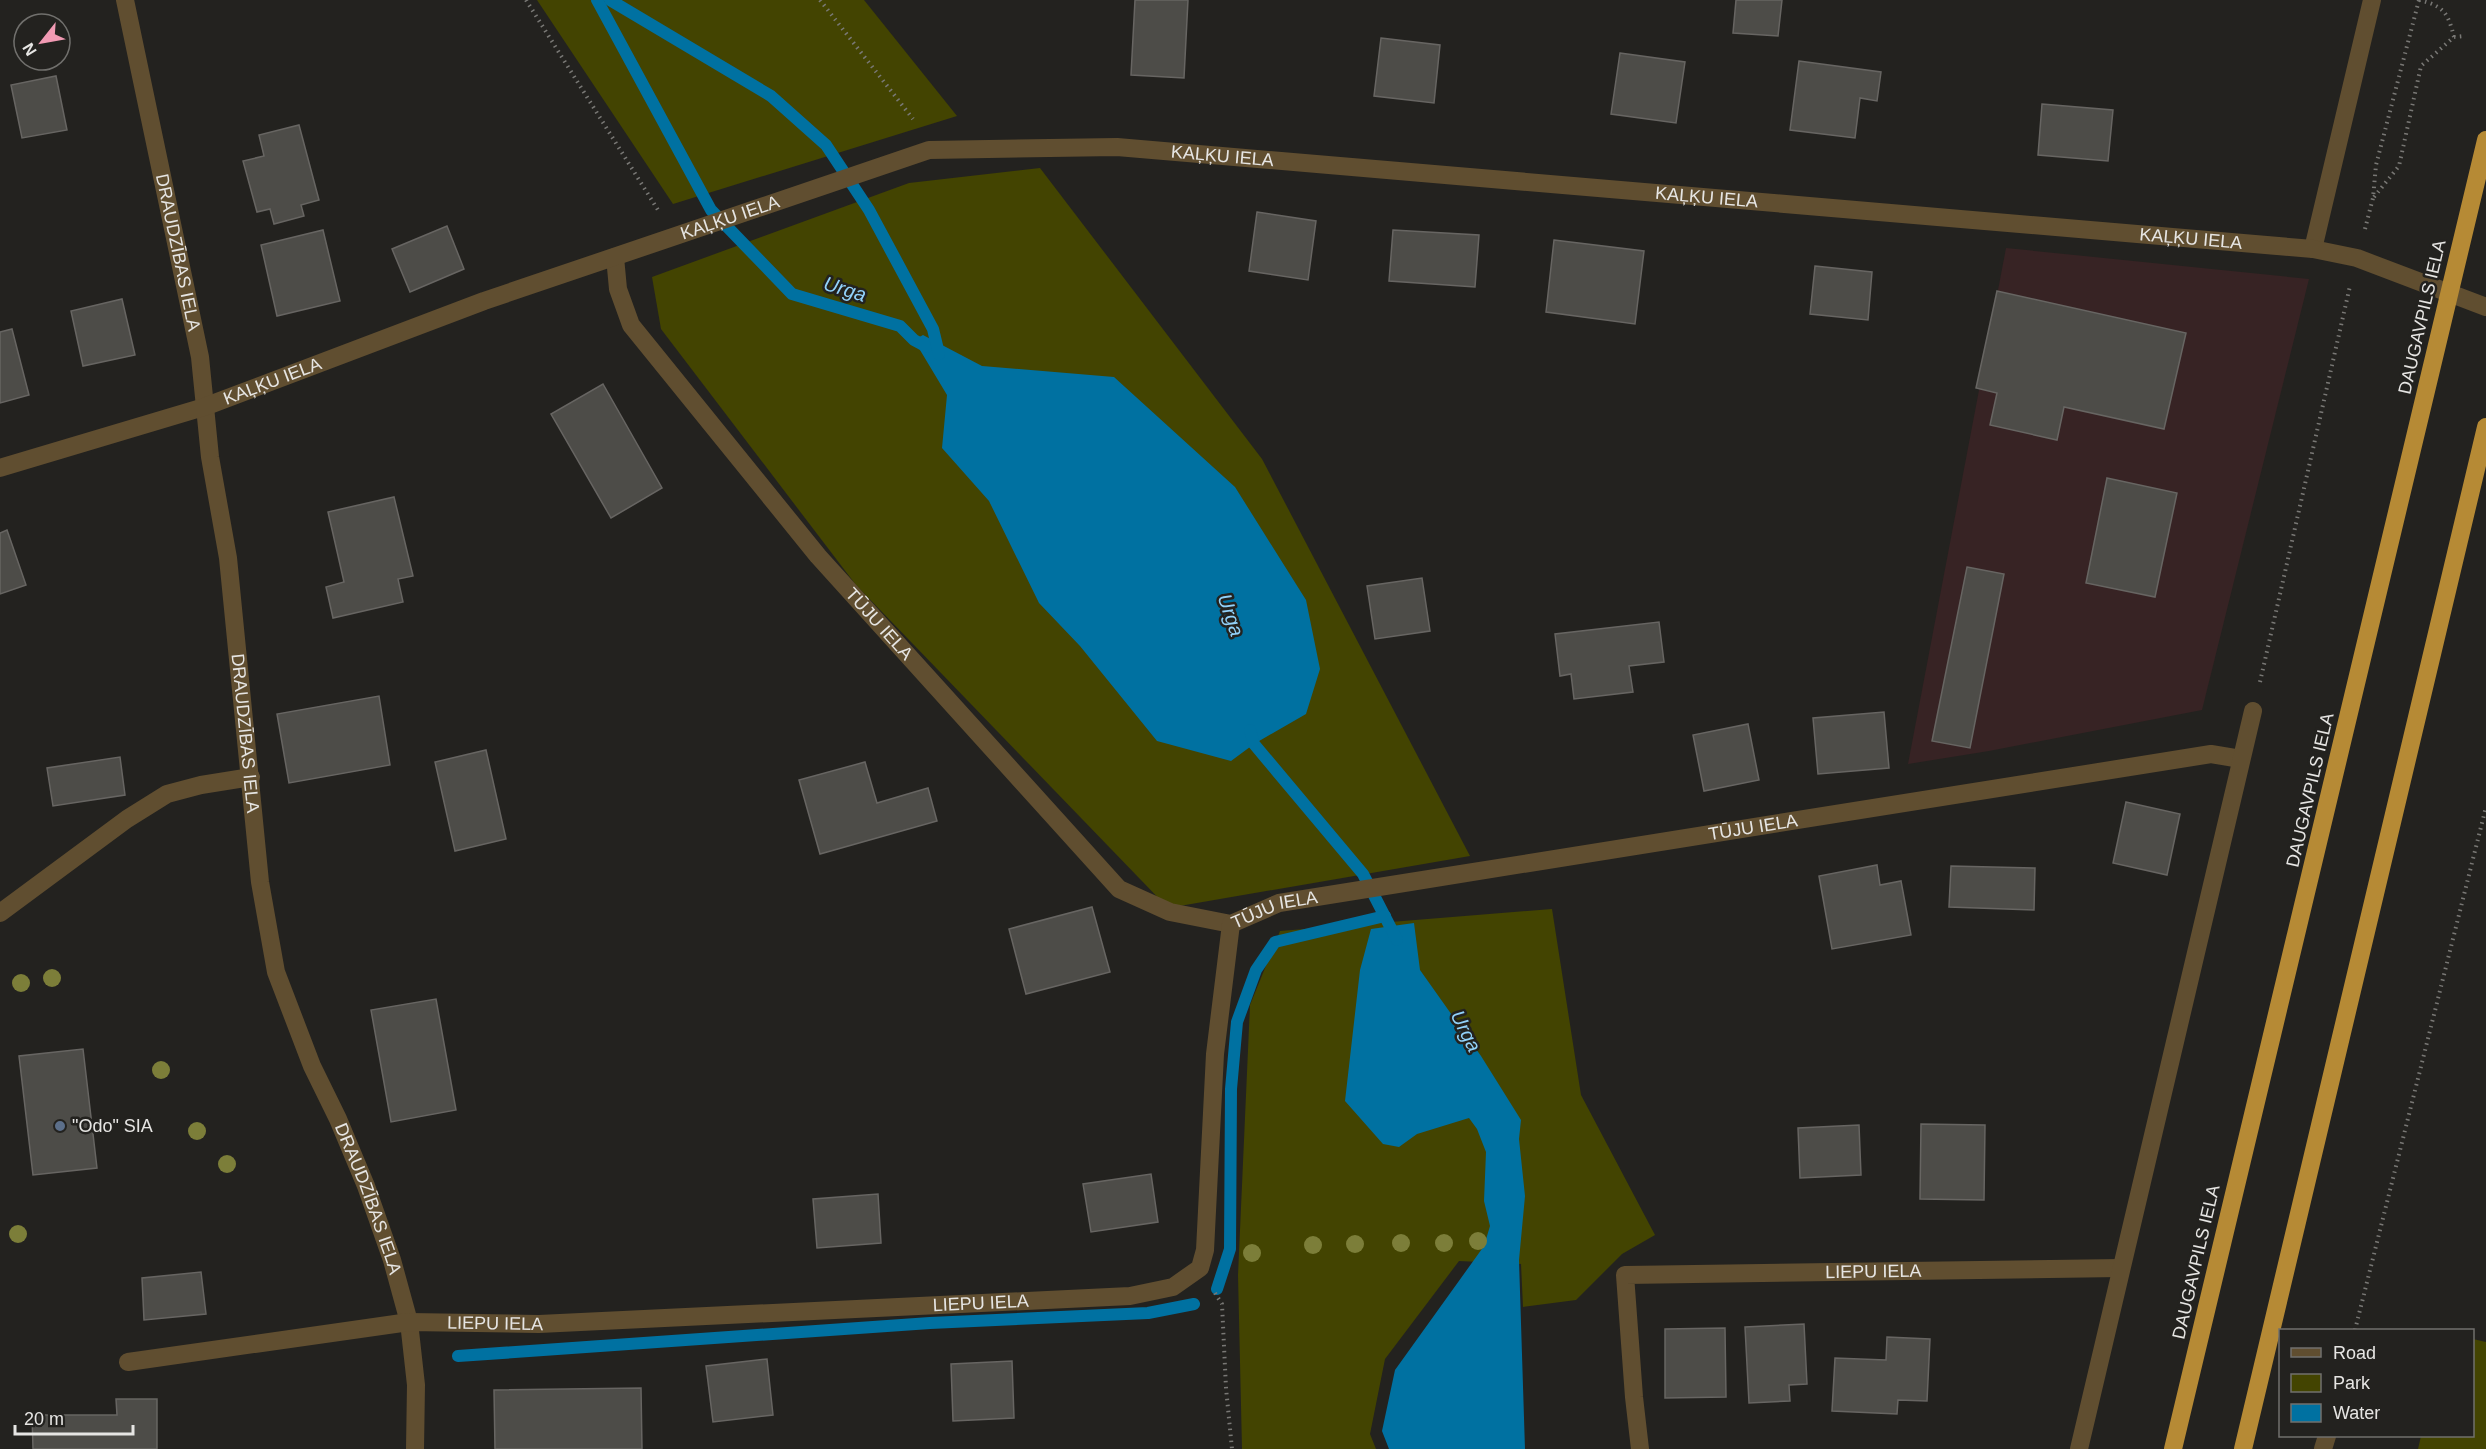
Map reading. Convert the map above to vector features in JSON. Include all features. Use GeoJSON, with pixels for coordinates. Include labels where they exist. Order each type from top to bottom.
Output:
{"type":"FeatureCollection","features":[{"type":"Feature","properties":{"kind":"highway","name":"DAUGAVPILS IELA"},"geometry":{"type":"LineString","coordinates":[[2173,1449],[2486,140]]}},
{"type":"Feature","properties":{"kind":"highway"},"geometry":{"type":"LineString","coordinates":[[2243,1449],[2486,427]]}},
{"type":"Feature","properties":{"kind":"street","name":"DRAUDZĪBAS IELA"},"geometry":{"type":"LineString","coordinates":[[125,0],[200,357],[204,407],[228,558],[260,882],[276,972],[312,1066],[338,1119],[366,1186],[392,1260],[409,1322],[416,1385],[415,1449]]}},
{"type":"Feature","properties":{"kind":"street"},"geometry":{"type":"LineString","coordinates":[[2313,249],[2372,0]]}},
{"type":"Feature","properties":{"kind":"street","name":"KAĻĶU IELA"},"geometry":{"type":"LineString","coordinates":[[0,468],[204,407],[484,302],[929,150],[1117,147],[2313,249],[2357,258],[2486,307]]}},
{"type":"Feature","properties":{"kind":"street","name":"TŪJU IELA"},"geometry":{"type":"LineString","coordinates":[[615,257],[618,290],[631,325],[818,556],[1119,889],[1170,912],[1231,924],[1279,903],[2211,754],[2241,759]]}},
{"type":"Feature","properties":{"kind":"street"},"geometry":{"type":"LineString","coordinates":[[2079,1449],[2253,711]]}},
{"type":"Feature","properties":{"kind":"street"},"geometry":{"type":"LineString","coordinates":[[0,913],[127,819],[167,794],[201,785],[251,777]]}},
{"type":"Feature","properties":{"kind":"street"},"geometry":{"type":"LineString","coordinates":[[1200,1268],[1205,1250],[1207,1225],[1215,1054],[1231,924]]}},
{"type":"Feature","properties":{"kind":"street","name":"LIEPU IELA"},"geometry":{"type":"LineString","coordinates":[[128,1362],[409,1322],[539,1324],[1130,1296],[1173,1287],[1200,1268]]}},
{"type":"Feature","properties":{"kind":"street","name":"LIEPU IELA"},"geometry":{"type":"LineString","coordinates":[[1640,1449],[1625,1275],[2121,1268]]}},
{"type":"Feature","properties":{"kind":"path"},"geometry":{"type":"LineString","coordinates":[[526,0],[682,234]]}},
{"type":"Feature","properties":{"kind":"path"},"geometry":{"type":"LineString","coordinates":[[820,0],[913,120]]}},
{"type":"Feature","properties":{"kind":"path"},"geometry":{"type":"LineString","coordinates":[[2253,711],[2357,258],[2373,198],[2376,165],[2419,0],[2434,4],[2449,15],[2454,37]]}},
{"type":"Feature","properties":{"kind":"path"},"geometry":{"type":"LineString","coordinates":[[2373,198],[2399,166],[2421,66],[2454,37],[2464,36]]}},
{"type":"Feature","properties":{"kind":"path"},"geometry":{"type":"LineString","coordinates":[[2355,1329],[2486,807]]}},
{"type":"Feature","properties":{"kind":"path"},"geometry":{"type":"LineString","coordinates":[[1200,1268],[1222,1304],[1232,1449]]}},
{"type":"Feature","properties":{"kind":"shaded area"},"geometry":{"type":"Polygon","coordinates":[[[2006,248],[2309,279],[2202,710],[1989,751],[1908,764],[2006,248]]]}},
{"type":"Feature","properties":{"kind":"green space"},"geometry":{"type":"Polygon","coordinates":[[[537,0],[864,0],[957,116],[673,204],[537,0]]]}},
{"type":"Feature","properties":{"kind":"green space"},"geometry":{"type":"Polygon","coordinates":[[[1040,168],[1262,459],[1470,856],[1168,908],[856,585],[661,329],[652,277],[909,183],[1040,168]]]}},
{"type":"Feature","properties":{"kind":"green space"},"geometry":{"type":"Polygon","coordinates":[[[1552,909],[1581,1095],[1655,1235],[1622,1254],[1576,1300],[1523,1307],[1521,1264],[1459,1261],[1385,1359],[1370,1434],[1376,1449],[1242,1449],[1238,1275],[1250,1005],[1280,931],[1552,909]]]}},
{"type":"Feature","properties":{"kind":"green space"},"geometry":{"type":"Polygon","coordinates":[[[2474,1339],[2486,1342],[2486,1449],[2418,1449],[2421,1437],[2474,1437],[2474,1339]]]}},
{"type":"Feature","properties":{"kind":"water"},"geometry":{"type":"Polygon","coordinates":[[[923,335],[982,366],[1114,377],[1235,487],[1306,600],[1320,669],[1306,714],[1254,744],[1231,761],[1157,741],[1080,646],[1039,603],[989,501],[942,448],[947,395],[914,340],[923,335]]]}},
{"type":"Feature","properties":{"kind":"water"},"geometry":{"type":"Polygon","coordinates":[[[1414,923],[1420,970],[1481,1056],[1521,1120],[1519,1139],[1525,1196],[1519,1260],[1525,1449],[1389,1449],[1382,1431],[1395,1370],[1484,1246],[1490,1226],[1484,1201],[1486,1152],[1477,1129],[1469,1118],[1417,1134],[1399,1147],[1383,1144],[1345,1101],[1360,970],[1371,929],[1414,923]]]}},
{"type":"Feature","properties":{"kind":"building"},"geometry":{"type":"Polygon","coordinates":[[[1135,0],[1188,0],[1184,78],[1131,75],[1135,0]]]}},
{"type":"Feature","properties":{"kind":"building"},"geometry":{"type":"Polygon","coordinates":[[[1736,0],[1782,0],[1778,36],[1733,33],[1736,0]]]}},
{"type":"Feature","properties":{"kind":"building"},"geometry":{"type":"Polygon","coordinates":[[[1381,38],[1440,45],[1434,103],[1374,96],[1381,38]]]}},
{"type":"Feature","properties":{"kind":"building"},"geometry":{"type":"Polygon","coordinates":[[[1620,53],[1685,62],[1676,123],[1611,114],[1620,53]]]}},
{"type":"Feature","properties":{"kind":"building"},"geometry":{"type":"Polygon","coordinates":[[[1799,61],[1881,72],[1877,101],[1860,98],[1855,138],[1790,130],[1799,61]]]}},
{"type":"Feature","properties":{"kind":"building"},"geometry":{"type":"Polygon","coordinates":[[[56,76],[67,130],[22,138],[11,85],[56,76]]]}},
{"type":"Feature","properties":{"kind":"building"},"geometry":{"type":"Polygon","coordinates":[[[2042,104],[2113,110],[2108,161],[2038,155],[2042,104]]]}},
{"type":"Feature","properties":{"kind":"building"},"geometry":{"type":"Polygon","coordinates":[[[299,125],[319,200],[301,205],[304,216],[274,224],[270,209],[257,212],[243,161],[264,156],[259,135],[299,125]]]}},
{"type":"Feature","properties":{"kind":"building"},"geometry":{"type":"Polygon","coordinates":[[[1257,212],[1316,221],[1308,280],[1249,271],[1257,212]]]}},
{"type":"Feature","properties":{"kind":"building"},"geometry":{"type":"Polygon","coordinates":[[[447,226],[464,269],[410,292],[392,249],[447,226]]]}},
{"type":"Feature","properties":{"kind":"building"},"geometry":{"type":"Polygon","coordinates":[[[323,230],[340,301],[277,316],[261,245],[323,230]]]}},
{"type":"Feature","properties":{"kind":"building"},"geometry":{"type":"Polygon","coordinates":[[[1393,230],[1479,235],[1475,287],[1389,281],[1393,230]]]}},
{"type":"Feature","properties":{"kind":"building"},"geometry":{"type":"Polygon","coordinates":[[[1554,240],[1644,251],[1635,324],[1546,312],[1554,240]]]}},
{"type":"Feature","properties":{"kind":"building"},"geometry":{"type":"Polygon","coordinates":[[[1815,266],[1872,272],[1868,320],[1810,314],[1815,266]]]}},
{"type":"Feature","properties":{"kind":"building"},"geometry":{"type":"Polygon","coordinates":[[[1997,291],[2186,333],[2164,429],[2064,407],[2057,440],[1990,425],[1997,393],[1976,388],[1997,291]]]}},
{"type":"Feature","properties":{"kind":"building"},"geometry":{"type":"Polygon","coordinates":[[[122,299],[135,355],[83,366],[71,311],[122,299]]]}},
{"type":"Feature","properties":{"kind":"building"},"geometry":{"type":"Polygon","coordinates":[[[12,329],[29,395],[0,403],[0,332],[12,329]]]}},
{"type":"Feature","properties":{"kind":"building"},"geometry":{"type":"Polygon","coordinates":[[[603,384],[662,488],[611,518],[551,414],[603,384]]]}},
{"type":"Feature","properties":{"kind":"building"},"geometry":{"type":"Polygon","coordinates":[[[2107,478],[2177,493],[2155,597],[2086,583],[2107,478]]]}},
{"type":"Feature","properties":{"kind":"building"},"geometry":{"type":"Polygon","coordinates":[[[394,497],[413,576],[398,579],[403,602],[333,618],[326,587],[344,582],[328,512],[394,497]]]}},
{"type":"Feature","properties":{"kind":"building"},"geometry":{"type":"Polygon","coordinates":[[[7,530],[26,585],[0,594],[0,533],[7,530]]]}},
{"type":"Feature","properties":{"kind":"building"},"geometry":{"type":"Polygon","coordinates":[[[1967,567],[2004,574],[1970,748],[1932,741],[1967,567]]]}},
{"type":"Feature","properties":{"kind":"building"},"geometry":{"type":"Polygon","coordinates":[[[1422,578],[1430,631],[1375,639],[1367,586],[1422,578]]]}},
{"type":"Feature","properties":{"kind":"building"},"geometry":{"type":"Polygon","coordinates":[[[1659,622],[1664,662],[1629,666],[1633,692],[1574,699],[1571,674],[1560,676],[1555,634],[1659,622]]]}},
{"type":"Feature","properties":{"kind":"building"},"geometry":{"type":"Polygon","coordinates":[[[379,696],[390,765],[289,783],[277,714],[379,696]]]}},
{"type":"Feature","properties":{"kind":"building"},"geometry":{"type":"Polygon","coordinates":[[[1884,712],[1889,768],[1818,774],[1813,718],[1884,712]]]}},
{"type":"Feature","properties":{"kind":"building"},"geometry":{"type":"Polygon","coordinates":[[[1748,724],[1759,780],[1704,791],[1693,735],[1748,724]]]}},
{"type":"Feature","properties":{"kind":"building"},"geometry":{"type":"Polygon","coordinates":[[[486,750],[506,839],[455,851],[435,762],[486,750]]]}},
{"type":"Feature","properties":{"kind":"building"},"geometry":{"type":"Polygon","coordinates":[[[120,757],[125,795],[53,806],[47,768],[120,757]]]}},
{"type":"Feature","properties":{"kind":"building"},"geometry":{"type":"Polygon","coordinates":[[[865,762],[877,803],[928,788],[937,821],[820,854],[799,780],[865,762]]]}},
{"type":"Feature","properties":{"kind":"building"},"geometry":{"type":"Polygon","coordinates":[[[2126,802],[2180,814],[2167,875],[2113,863],[2126,802]]]}},
{"type":"Feature","properties":{"kind":"building"},"geometry":{"type":"Polygon","coordinates":[[[1877,865],[1880,885],[1901,881],[1911,935],[1832,949],[1819,876],[1877,865]]]}},
{"type":"Feature","properties":{"kind":"building"},"geometry":{"type":"Polygon","coordinates":[[[1951,866],[2035,868],[2034,910],[1949,907],[1951,866]]]}},
{"type":"Feature","properties":{"kind":"building"},"geometry":{"type":"Polygon","coordinates":[[[1092,907],[1110,972],[1026,994],[1009,929],[1092,907]]]}},
{"type":"Feature","properties":{"kind":"building"},"geometry":{"type":"Polygon","coordinates":[[[436,999],[456,1110],[391,1122],[371,1010],[436,999]]]}},
{"type":"Feature","properties":{"kind":"building"},"geometry":{"type":"Polygon","coordinates":[[[83,1049],[97,1168],[33,1175],[19,1056],[83,1049]]]}},
{"type":"Feature","properties":{"kind":"building"},"geometry":{"type":"Polygon","coordinates":[[[1921,1124],[1985,1125],[1984,1200],[1920,1199],[1921,1124]]]}},
{"type":"Feature","properties":{"kind":"building"},"geometry":{"type":"Polygon","coordinates":[[[1859,1125],[1861,1175],[1800,1178],[1798,1128],[1859,1125]]]}},
{"type":"Feature","properties":{"kind":"building"},"geometry":{"type":"Polygon","coordinates":[[[1151,1174],[1158,1222],[1091,1232],[1083,1184],[1151,1174]]]}},
{"type":"Feature","properties":{"kind":"building"},"geometry":{"type":"Polygon","coordinates":[[[878,1194],[881,1243],[817,1248],[813,1199],[878,1194]]]}},
{"type":"Feature","properties":{"kind":"building"},"geometry":{"type":"Polygon","coordinates":[[[201,1272],[206,1314],[144,1320],[142,1278],[201,1272]]]}},
{"type":"Feature","properties":{"kind":"building"},"geometry":{"type":"Polygon","coordinates":[[[1804,1324],[1807,1384],[1789,1385],[1790,1401],[1749,1403],[1745,1327],[1804,1324]]]}},
{"type":"Feature","properties":{"kind":"building"},"geometry":{"type":"Polygon","coordinates":[[[1725,1328],[1726,1397],[1665,1398],[1665,1329],[1725,1328]]]}},
{"type":"Feature","properties":{"kind":"building"},"geometry":{"type":"Polygon","coordinates":[[[1887,1337],[1930,1339],[1927,1401],[1898,1400],[1897,1414],[1832,1411],[1835,1358],[1886,1360],[1887,1337]]]}},
{"type":"Feature","properties":{"kind":"building"},"geometry":{"type":"Polygon","coordinates":[[[767,1359],[773,1415],[713,1422],[706,1366],[767,1359]]]}},
{"type":"Feature","properties":{"kind":"building"},"geometry":{"type":"Polygon","coordinates":[[[1012,1361],[1014,1418],[953,1421],[951,1364],[1012,1361]]]}},
{"type":"Feature","properties":{"kind":"building"},"geometry":{"type":"Polygon","coordinates":[[[641,1388],[642,1449],[495,1449],[494,1390],[641,1388]]]}},
{"type":"Feature","properties":{"kind":"building"},"geometry":{"type":"Polygon","coordinates":[[[116,1399],[157,1399],[157,1449],[33,1449],[32,1415],[117,1415],[116,1399]]]}},
{"type":"Feature","properties":{"kind":"waterway","name":"Urga"},"geometry":{"type":"LineString","coordinates":[[597,0],[711,210],[792,294],[900,326],[914,340],[927,347]]}},
{"type":"Feature","properties":{"kind":"waterway"},"geometry":{"type":"LineString","coordinates":[[610,0],[771,96],[826,145],[869,210],[933,329],[939,354]]}},
{"type":"Feature","properties":{"kind":"waterway","name":"Urga"},"geometry":{"type":"LineString","coordinates":[[1250,730],[1254,744],[1363,874],[1397,940]]}},
{"type":"Feature","properties":{"kind":"waterway"},"geometry":{"type":"LineString","coordinates":[[1217,1289],[1230,1249],[1231,1089],[1237,1022],[1256,970],[1275,942],[1385,916]]}},
{"type":"Feature","properties":{"kind":"waterway"},"geometry":{"type":"LineString","coordinates":[[458,1356],[930,1323],[1148,1313],[1194,1304]]}},
{"type":"Feature","properties":{"kind":"place","name":"\"Odo\" SIA"},"geometry":{"type":"Point","coordinates":[60,1126]}}]}
